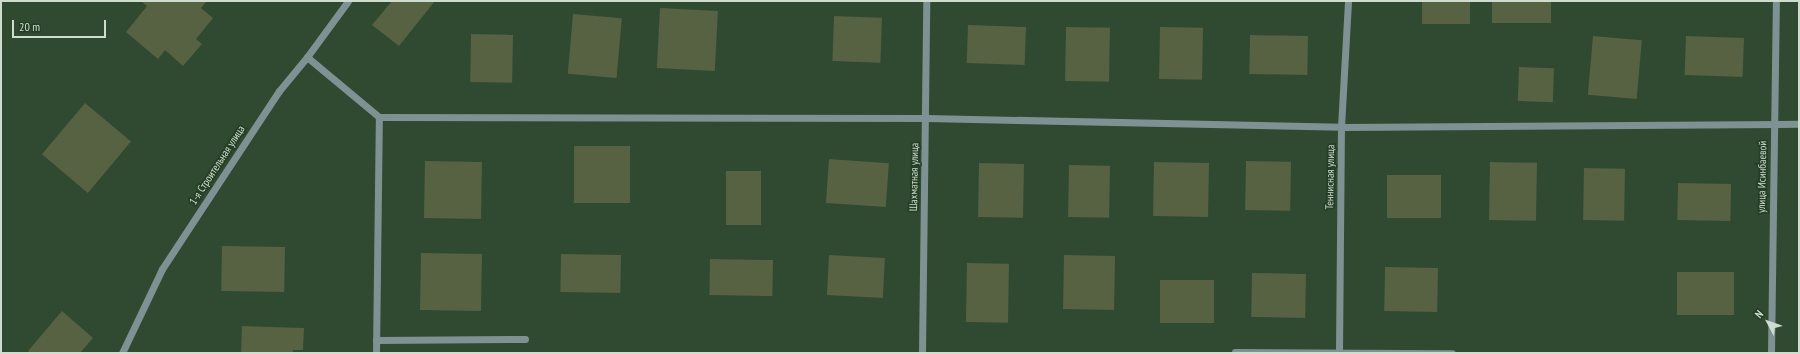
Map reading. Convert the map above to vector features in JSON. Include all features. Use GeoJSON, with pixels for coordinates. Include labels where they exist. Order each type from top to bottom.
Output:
{"type":"FeatureCollection","features":[{"type":"Feature","properties":{"kind":"street","name":"1-я Строительная улица"},"geometry":{"type":"LineString","coordinates":[[122,353],[162,269],[279,90],[307,57],[348,1]]}},
{"type":"Feature","properties":{"kind":"street","name":"Шахматная улица"},"geometry":{"type":"LineString","coordinates":[[922,353],[926,118],[926,1]]}},
{"type":"Feature","properties":{"kind":"street","name":"Теннисная улица"},"geometry":{"type":"LineString","coordinates":[[1339,352],[1341,127],[1348,1]]}},
{"type":"Feature","properties":{"kind":"street","name":"улица Исинбаевой"},"geometry":{"type":"LineString","coordinates":[[1771,353],[1776,1]]}},
{"type":"Feature","properties":{"kind":"street"},"geometry":{"type":"LineString","coordinates":[[307,57],[379,116],[926,118],[1341,127],[1799,124]]}},
{"type":"Feature","properties":{"kind":"street"},"geometry":{"type":"LineString","coordinates":[[376,353],[379,116]]}},
{"type":"Feature","properties":{"kind":"street"},"geometry":{"type":"LineString","coordinates":[[376,340],[525,339]]}},
{"type":"Feature","properties":{"kind":"street"},"geometry":{"type":"LineString","coordinates":[[1235,352],[1452,353]]}},
{"type":"Feature","properties":{"kind":"building"},"geometry":{"type":"Polygon","coordinates":[[[141,1],[207,1],[201,8],[213,18],[196,39],[202,44],[183,66],[165,50],[158,59],[126,32],[147,6],[141,1]]]}},
{"type":"Feature","properties":{"kind":"building"},"geometry":{"type":"Polygon","coordinates":[[[392,1],[435,1],[399,46],[372,25],[392,1]]]}},
{"type":"Feature","properties":{"kind":"building"},"geometry":{"type":"Polygon","coordinates":[[[1422,1],[1470,1],[1470,24],[1422,24],[1422,1]]]}},
{"type":"Feature","properties":{"kind":"building"},"geometry":{"type":"Polygon","coordinates":[[[1492,1],[1551,1],[1551,23],[1492,23],[1492,1]]]}},
{"type":"Feature","properties":{"kind":"building"},"geometry":{"type":"Polygon","coordinates":[[[660,8],[718,11],[715,71],[657,68],[660,8]]]}},
{"type":"Feature","properties":{"kind":"building"},"geometry":{"type":"Polygon","coordinates":[[[573,14],[622,18],[617,78],[568,74],[573,14]]]}},
{"type":"Feature","properties":{"kind":"building"},"geometry":{"type":"Polygon","coordinates":[[[834,16],[882,18],[880,63],[832,61],[834,16]]]}},
{"type":"Feature","properties":{"kind":"building"},"geometry":{"type":"Polygon","coordinates":[[[968,25],[1026,27],[1025,65],[967,63],[968,25]]]}},
{"type":"Feature","properties":{"kind":"building"},"geometry":{"type":"Polygon","coordinates":[[[1066,27],[1110,28],[1109,82],[1065,81],[1066,27]]]}},
{"type":"Feature","properties":{"kind":"building"},"geometry":{"type":"Polygon","coordinates":[[[1160,27],[1203,28],[1202,80],[1159,79],[1160,27]]]}},
{"type":"Feature","properties":{"kind":"building"},"geometry":{"type":"Polygon","coordinates":[[[471,34],[513,35],[512,83],[470,82],[471,34]]]}},
{"type":"Feature","properties":{"kind":"building"},"geometry":{"type":"Polygon","coordinates":[[[1250,35],[1308,36],[1307,75],[1249,74],[1250,35]]]}},
{"type":"Feature","properties":{"kind":"building"},"geometry":{"type":"Polygon","coordinates":[[[1593,36],[1642,40],[1637,99],[1588,95],[1593,36]]]}},
{"type":"Feature","properties":{"kind":"building"},"geometry":{"type":"Polygon","coordinates":[[[1686,36],[1744,38],[1743,77],[1685,75],[1686,36]]]}},
{"type":"Feature","properties":{"kind":"building"},"geometry":{"type":"Polygon","coordinates":[[[1519,67],[1554,68],[1553,102],[1518,101],[1519,67]]]}},
{"type":"Feature","properties":{"kind":"building"},"geometry":{"type":"Polygon","coordinates":[[[85,103],[131,142],[88,193],[42,154],[85,103]]]}},
{"type":"Feature","properties":{"kind":"building"},"geometry":{"type":"Polygon","coordinates":[[[574,146],[630,146],[630,203],[574,203],[574,146]]]}},
{"type":"Feature","properties":{"kind":"building"},"geometry":{"type":"Polygon","coordinates":[[[829,159],[889,163],[886,207],[826,203],[829,159]]]}},
{"type":"Feature","properties":{"kind":"building"},"geometry":{"type":"Polygon","coordinates":[[[425,161],[482,162],[481,219],[424,218],[425,161]]]}},
{"type":"Feature","properties":{"kind":"building"},"geometry":{"type":"Polygon","coordinates":[[[1246,161],[1291,162],[1290,211],[1245,210],[1246,161]]]}},
{"type":"Feature","properties":{"kind":"building"},"geometry":{"type":"Polygon","coordinates":[[[1154,162],[1209,163],[1208,217],[1153,216],[1154,162]]]}},
{"type":"Feature","properties":{"kind":"building"},"geometry":{"type":"Polygon","coordinates":[[[1490,162],[1537,163],[1536,221],[1489,220],[1490,162]]]}},
{"type":"Feature","properties":{"kind":"building"},"geometry":{"type":"Polygon","coordinates":[[[979,163],[1024,164],[1023,218],[978,217],[979,163]]]}},
{"type":"Feature","properties":{"kind":"building"},"geometry":{"type":"Polygon","coordinates":[[[1069,165],[1110,166],[1109,218],[1068,217],[1069,165]]]}},
{"type":"Feature","properties":{"kind":"building"},"geometry":{"type":"Polygon","coordinates":[[[1584,168],[1625,169],[1624,221],[1583,220],[1584,168]]]}},
{"type":"Feature","properties":{"kind":"building"},"geometry":{"type":"Polygon","coordinates":[[[726,171],[761,171],[761,225],[726,225],[726,171]]]}},
{"type":"Feature","properties":{"kind":"building"},"geometry":{"type":"Polygon","coordinates":[[[1387,175],[1441,175],[1441,218],[1387,218],[1387,175]]]}},
{"type":"Feature","properties":{"kind":"building"},"geometry":{"type":"Polygon","coordinates":[[[1678,183],[1731,184],[1730,221],[1677,220],[1678,183]]]}},
{"type":"Feature","properties":{"kind":"building"},"geometry":{"type":"Polygon","coordinates":[[[222,246],[285,247],[284,292],[221,291],[222,246]]]}},
{"type":"Feature","properties":{"kind":"building"},"geometry":{"type":"Polygon","coordinates":[[[421,253],[482,254],[481,311],[420,310],[421,253]]]}},
{"type":"Feature","properties":{"kind":"building"},"geometry":{"type":"Polygon","coordinates":[[[561,254],[621,255],[620,293],[560,292],[561,254]]]}},
{"type":"Feature","properties":{"kind":"building"},"geometry":{"type":"Polygon","coordinates":[[[829,255],[885,258],[883,298],[827,295],[829,255]]]}},
{"type":"Feature","properties":{"kind":"building"},"geometry":{"type":"Polygon","coordinates":[[[1064,255],[1115,256],[1114,310],[1063,309],[1064,255]]]}},
{"type":"Feature","properties":{"kind":"building"},"geometry":{"type":"Polygon","coordinates":[[[710,259],[773,260],[772,296],[709,295],[710,259]]]}},
{"type":"Feature","properties":{"kind":"building"},"geometry":{"type":"Polygon","coordinates":[[[967,263],[1009,264],[1008,323],[966,322],[967,263]]]}},
{"type":"Feature","properties":{"kind":"building"},"geometry":{"type":"Polygon","coordinates":[[[1385,267],[1438,268],[1437,312],[1384,311],[1385,267]]]}},
{"type":"Feature","properties":{"kind":"building"},"geometry":{"type":"Polygon","coordinates":[[[1677,272],[1734,272],[1734,315],[1677,315],[1677,272]]]}},
{"type":"Feature","properties":{"kind":"building"},"geometry":{"type":"Polygon","coordinates":[[[1252,273],[1306,274],[1305,318],[1251,317],[1252,273]]]}},
{"type":"Feature","properties":{"kind":"building"},"geometry":{"type":"Polygon","coordinates":[[[1160,280],[1214,280],[1214,323],[1160,323],[1160,280]]]}},
{"type":"Feature","properties":{"kind":"building"},"geometry":{"type":"Polygon","coordinates":[[[62,311],[93,338],[80,353],[31,353],[28,351],[62,311]]]}},
{"type":"Feature","properties":{"kind":"building"},"geometry":{"type":"Polygon","coordinates":[[[242,326],[304,328],[303,350],[293,350],[293,353],[241,353],[242,326]]]}}]}
